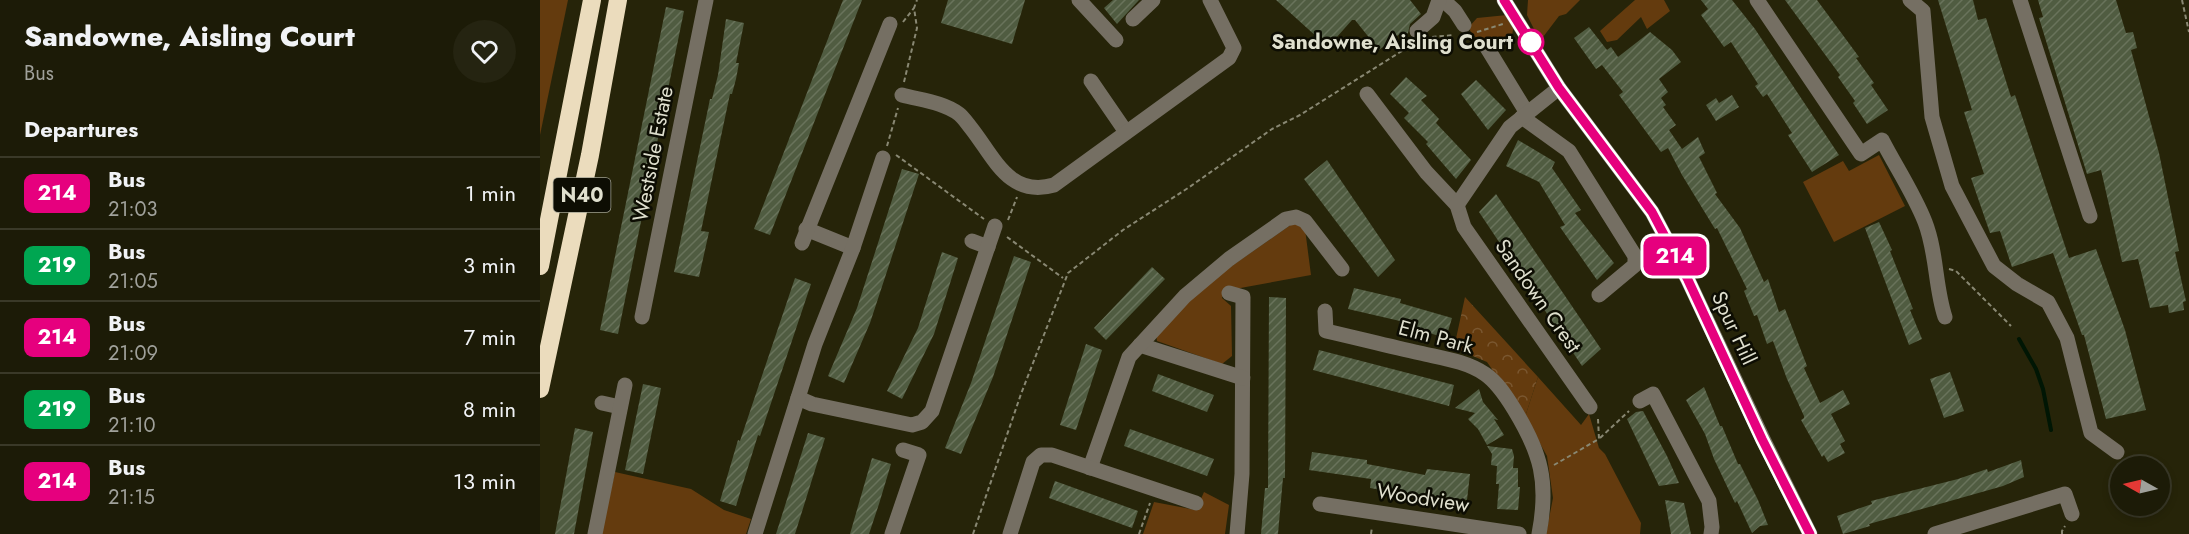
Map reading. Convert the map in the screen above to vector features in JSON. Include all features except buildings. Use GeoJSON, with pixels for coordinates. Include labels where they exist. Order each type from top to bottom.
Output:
{"type":"FeatureCollection","features":[{"type":"Feature","properties":{"kind":"highway","name":"N40"},"geometry":{"type":"LineString","coordinates":[[540,266],[592,0]]}},
{"type":"Feature","properties":{"kind":"highway","name":"N40"},"geometry":{"type":"LineString","coordinates":[[540,389],[590,154],[618,0]]}},
{"type":"Feature","properties":{"kind":"highway"},"geometry":{"type":"LineString","coordinates":[[540,232],[565,144]]}},
{"type":"Feature","properties":{"kind":"street","name":"Westside Estate"},"geometry":{"type":"LineString","coordinates":[[642,317],[706,0]]}},
{"type":"Feature","properties":{"kind":"street"},"geometry":{"type":"LineString","coordinates":[[1079,0],[1116,40]]}},
{"type":"Feature","properties":{"kind":"street"},"geometry":{"type":"LineString","coordinates":[[1133,19],[1153,0]]}},
{"type":"Feature","properties":{"kind":"street"},"geometry":{"type":"LineString","coordinates":[[902,94],[939,105],[959,114],[1010,179],[1022,185],[1041,189],[1054,184],[1229,58],[1234,48],[1210,0]]}},
{"type":"Feature","properties":{"kind":"street"},"geometry":{"type":"LineString","coordinates":[[1418,38],[1433,17],[1441,0],[1455,11],[1464,30]]}},
{"type":"Feature","properties":{"kind":"street","name":"Spur Hill"},"geometry":{"type":"LineString","coordinates":[[1504,0],[1559,88],[1652,212],[1688,280],[1762,439],[1810,534]]}},
{"type":"Feature","properties":{"kind":"street"},"geometry":{"type":"LineString","coordinates":[[1756,0],[1861,154],[1882,140],[1925,223],[1945,317]]}},
{"type":"Feature","properties":{"kind":"street"},"geometry":{"type":"LineString","coordinates":[[1910,0],[1923,11],[1932,117],[1952,186],[1994,266],[2017,284],[2048,302],[2067,339],[2091,433],[2117,452]]}},
{"type":"Feature","properties":{"kind":"street"},"geometry":{"type":"LineString","coordinates":[[2020,0],[2090,216]]}},
{"type":"Feature","properties":{"kind":"street"},"geometry":{"type":"LineString","coordinates":[[854,248],[804,236],[890,24]]}},
{"type":"Feature","properties":{"kind":"street"},"geometry":{"type":"LineString","coordinates":[[1486,46],[1524,115],[1569,151],[1635,256],[1635,265],[1599,295]]}},
{"type":"Feature","properties":{"kind":"street"},"geometry":{"type":"LineString","coordinates":[[1091,81],[1126,132]]}},
{"type":"Feature","properties":{"kind":"street"},"geometry":{"type":"LineString","coordinates":[[1457,206],[1510,127],[1559,88]]}},
{"type":"Feature","properties":{"kind":"street","name":"Sandown Crest"},"geometry":{"type":"LineString","coordinates":[[1367,93],[1426,172],[1457,206],[1464,227],[1590,407]]}},
{"type":"Feature","properties":{"kind":"street"},"geometry":{"type":"LineString","coordinates":[[754,534],[815,344],[854,248],[888,154]]}},
{"type":"Feature","properties":{"kind":"street"},"geometry":{"type":"LineString","coordinates":[[1090,468],[1129,357],[1185,296],[1229,259],[1286,219],[1296,217],[1305,221],[1342,269]]}},
{"type":"Feature","properties":{"kind":"street"},"geometry":{"type":"LineString","coordinates":[[798,398],[812,404],[912,425],[922,422],[932,411],[988,247],[999,230]]}},
{"type":"Feature","properties":{"kind":"street"},"geometry":{"type":"LineString","coordinates":[[972,241],[988,247]]}},
{"type":"Feature","properties":{"kind":"street"},"geometry":{"type":"LineString","coordinates":[[1229,293],[1243,297],[1242,474],[1237,534]]}},
{"type":"Feature","properties":{"kind":"street","name":"Elm Park"},"geometry":{"type":"LineString","coordinates":[[1325,311],[1326,331],[1460,363],[1484,374],[1498,385],[1525,426],[1537,451],[1544,487],[1544,511],[1539,534]]}},
{"type":"Feature","properties":{"kind":"street"},"geometry":{"type":"LineString","coordinates":[[1140,345],[1243,378]]}},
{"type":"Feature","properties":{"kind":"street"},"geometry":{"type":"LineString","coordinates":[[595,534],[625,385]]}},
{"type":"Feature","properties":{"kind":"street"},"geometry":{"type":"LineString","coordinates":[[1640,401],[1653,394],[1709,501],[1711,534]]}},
{"type":"Feature","properties":{"kind":"street"},"geometry":{"type":"LineString","coordinates":[[602,403],[620,406]]}},
{"type":"Feature","properties":{"kind":"street"},"geometry":{"type":"LineString","coordinates":[[892,534],[919,455],[903,450]]}},
{"type":"Feature","properties":{"kind":"street"},"geometry":{"type":"LineString","coordinates":[[1010,534],[1033,462],[1041,455],[1052,455],[1196,503]]}},
{"type":"Feature","properties":{"kind":"street"},"geometry":{"type":"LineString","coordinates":[[1935,534],[2065,494],[2072,514]]}},
{"type":"Feature","properties":{"kind":"street","name":"Woodview"},"geometry":{"type":"LineString","coordinates":[[1320,504],[1519,534]]}},
{"type":"Feature","properties":{"kind":"path"},"geometry":{"type":"LineString","coordinates":[[917,0],[914,8],[917,28],[888,154],[999,230],[1064,279]]}},
{"type":"Feature","properties":{"kind":"path"},"geometry":{"type":"LineString","coordinates":[[2182,0],[2189,32]]}},
{"type":"Feature","properties":{"kind":"path"},"geometry":{"type":"LineString","coordinates":[[973,534],[1021,394],[1064,279],[1077,264],[1256,140],[1300,115],[1418,38],[1464,30],[1485,31],[1516,17]]}},
{"type":"Feature","properties":{"kind":"path"},"geometry":{"type":"LineString","coordinates":[[999,230],[1022,185]]}},
{"type":"Feature","properties":{"kind":"path"},"geometry":{"type":"LineString","coordinates":[[1935,264],[1956,271],[2011,326]]}},
{"type":"Feature","properties":{"kind":"path"},"geometry":{"type":"LineString","coordinates":[[1541,472],[1599,439],[1640,401]]}},
{"type":"Feature","properties":{"kind":"path"},"geometry":{"type":"LineString","coordinates":[[1590,407],[1598,409],[1599,439]]}},
{"type":"Feature","properties":{"kind":"path"},"geometry":{"type":"LineString","coordinates":[[1139,534],[1155,489]]}},
{"type":"Feature","properties":{"kind":"green space"},"geometry":{"type":"Polygon","coordinates":[[[540,0],[568,0],[540,135],[540,0]]]}},
{"type":"Feature","properties":{"kind":"green space"},"geometry":{"type":"Polygon","coordinates":[[[1528,0],[1580,0],[1566,14],[1559,16],[1540,41],[1527,15],[1528,0]]]}},
{"type":"Feature","properties":{"kind":"green space"},"geometry":{"type":"Polygon","coordinates":[[[1635,0],[1664,0],[1670,11],[1647,29],[1641,17],[1617,40],[1607,42],[1600,31],[1635,0]]]}},
{"type":"Feature","properties":{"kind":"green space"},"geometry":{"type":"Polygon","coordinates":[[[1507,15],[1514,25],[1511,40],[1480,39],[1471,33],[1469,27],[1477,18],[1507,15]]]}},
{"type":"Feature","properties":{"kind":"green space"},"geometry":{"type":"Polygon","coordinates":[[[1879,155],[1905,206],[1834,242],[1803,182],[1843,161],[1849,171],[1879,155]]]}},
{"type":"Feature","properties":{"kind":"green space"},"geometry":{"type":"Polygon","coordinates":[[[1295,222],[1305,229],[1311,275],[1224,291],[1222,298],[1231,306],[1232,356],[1222,364],[1157,341],[1156,334],[1187,297],[1295,222]]]}},
{"type":"Feature","properties":{"kind":"green space"},"geometry":{"type":"Polygon","coordinates":[[[1465,297],[1538,377],[1525,417],[1487,362],[1454,348],[1465,297]]]}},
{"type":"Feature","properties":{"kind":"green space"},"geometry":{"type":"Polygon","coordinates":[[[1538,377],[1581,425],[1589,414],[1599,448],[1605,454],[1641,523],[1640,534],[1546,534],[1553,498],[1547,456],[1525,417],[1538,377]]]}},
{"type":"Feature","properties":{"kind":"green space"},"geometry":{"type":"Polygon","coordinates":[[[615,472],[691,489],[724,510],[751,519],[746,534],[601,534],[615,472]]]}},
{"type":"Feature","properties":{"kind":"green space"},"geometry":{"type":"Polygon","coordinates":[[[1204,492],[1229,505],[1225,534],[1143,534],[1154,502],[1196,510],[1204,492]]]}},
{"type":"Feature","properties":{"kind":"waterway"},"geometry":{"type":"LineString","coordinates":[[2019,339],[2036,369],[2043,389],[2051,430]]}},
{"type":"Feature","properties":{"kind":"bus line","name":"214"},"geometry":{"type":"LineString","coordinates":[[1504,0],[1559,88],[1576,107],[1652,212],[1688,280],[1762,439],[1810,534]]}},
{"type":"Feature","properties":{"kind":"place","name":"Sandowne, Aisling Court"},"geometry":{"type":"Point","coordinates":[1531,42]}}]}
